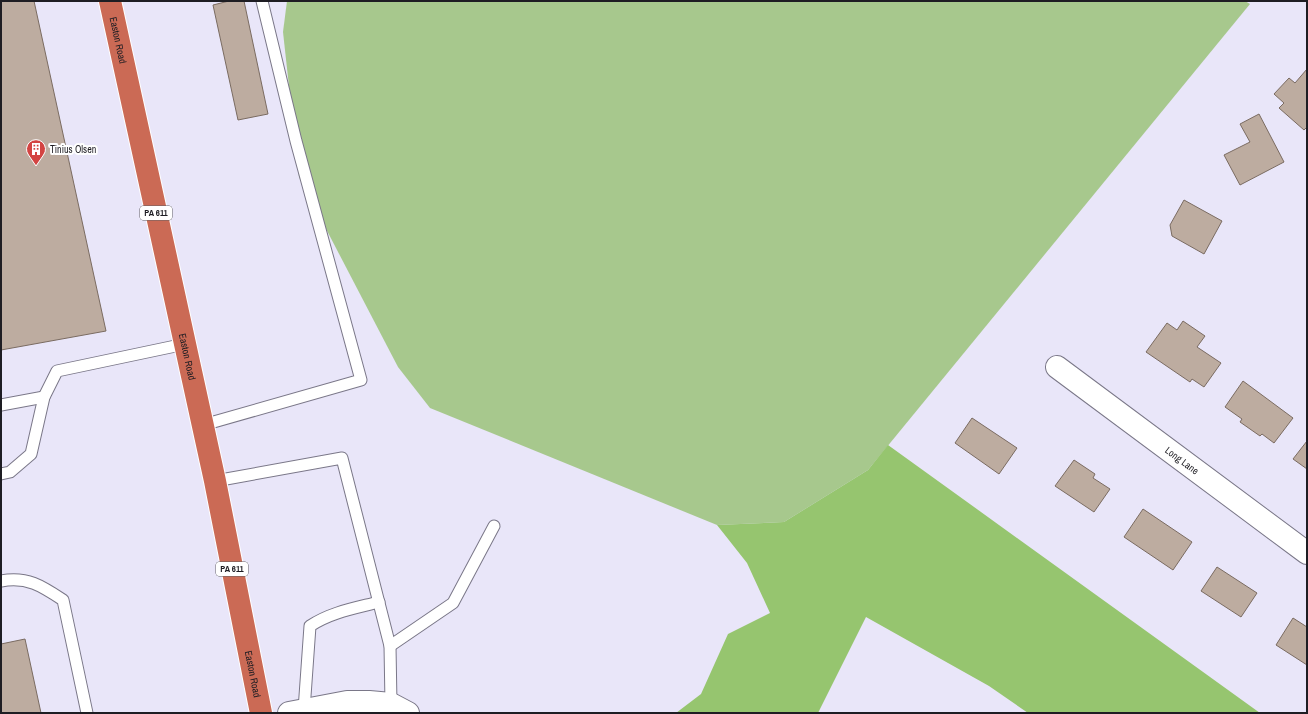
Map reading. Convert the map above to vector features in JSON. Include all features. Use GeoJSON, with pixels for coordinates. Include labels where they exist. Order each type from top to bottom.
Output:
{"type":"FeatureCollection","features":[{"type":"Feature","properties":{"kind":"highway","name":"Easton Road"},"geometry":{"type":"LineString","coordinates":[[110,1],[215,481],[261,713]]}},
{"type":"Feature","properties":{"kind":"street","name":"Long Lane"},"geometry":{"type":"LineString","coordinates":[[1057,367],[1307,552]]}},
{"type":"Feature","properties":{"kind":"street"},"geometry":{"type":"LineString","coordinates":[[296,711],[347,702],[369,702],[400,709]]}},
{"type":"Feature","properties":{"kind":"lane"},"geometry":{"type":"LineString","coordinates":[[203,425],[360,380],[294,134],[262,1]]}},
{"type":"Feature","properties":{"kind":"lane"},"geometry":{"type":"LineString","coordinates":[[1,474],[10,472],[31,454],[44,398],[57,371],[185,344]]}},
{"type":"Feature","properties":{"kind":"lane"},"geometry":{"type":"LineString","coordinates":[[1,405],[44,398]]}},
{"type":"Feature","properties":{"kind":"lane"},"geometry":{"type":"LineString","coordinates":[[215,481],[342,458],[390,646],[400,709]]}},
{"type":"Feature","properties":{"kind":"lane"},"geometry":{"type":"LineString","coordinates":[[390,646],[453,604],[494,526]]}},
{"type":"Feature","properties":{"kind":"lane"},"geometry":{"type":"LineString","coordinates":[[1,581],[13,579],[28,581],[44,587],[63,600],[87,713]]}},
{"type":"Feature","properties":{"kind":"lane"},"geometry":{"type":"LineString","coordinates":[[296,711],[310,626],[319,620],[336,614],[379,602]]}},
{"type":"Feature","properties":{"kind":"green space"},"geometry":{"type":"Polygon","coordinates":[[[287,1],[1245,1],[1250,4],[868,470],[784,522],[717,525],[430,408],[398,367],[299,177],[283,32],[287,1]]]}},
{"type":"Feature","properties":{"kind":"green space"},"geometry":{"type":"Polygon","coordinates":[[[888,445],[1260,713],[1028,713],[989,686],[866,617],[818,713],[676,713],[701,694],[728,634],[770,613],[747,563],[717,525],[784,522],[868,470],[888,445]]]}},
{"type":"Feature","properties":{"kind":"building","name":"Tinius Olsen"},"geometry":{"type":"Polygon","coordinates":[[[1,1],[34,1],[106,331],[1,350],[1,1]]]}},
{"type":"Feature","properties":{"kind":"building"},"geometry":{"type":"Polygon","coordinates":[[[229,1],[244,1],[268,114],[238,120],[213,5],[229,1]]]}},
{"type":"Feature","properties":{"kind":"building"},"geometry":{"type":"Polygon","coordinates":[[[1307,69],[1307,127],[1304,130],[1279,108],[1284,103],[1274,94],[1289,78],[1295,83],[1307,69]]]}},
{"type":"Feature","properties":{"kind":"building"},"geometry":{"type":"Polygon","coordinates":[[[1259,114],[1284,162],[1240,185],[1224,155],[1250,142],[1240,124],[1259,114]]]}},
{"type":"Feature","properties":{"kind":"building"},"geometry":{"type":"Polygon","coordinates":[[[1184,200],[1222,221],[1204,254],[1172,236],[1170,225],[1184,200]]]}},
{"type":"Feature","properties":{"kind":"building"},"geometry":{"type":"Polygon","coordinates":[[[1183,321],[1205,336],[1197,347],[1221,363],[1204,387],[1192,379],[1190,382],[1146,352],[1167,323],[1177,330],[1183,321]]]}},
{"type":"Feature","properties":{"kind":"building"},"geometry":{"type":"Polygon","coordinates":[[[1243,381],[1293,418],[1274,443],[1262,434],[1260,436],[1240,422],[1242,419],[1225,407],[1243,381]]]}},
{"type":"Feature","properties":{"kind":"building"},"geometry":{"type":"Polygon","coordinates":[[[972,418],[1017,448],[999,474],[955,443],[972,418]]]}},
{"type":"Feature","properties":{"kind":"building"},"geometry":{"type":"Polygon","coordinates":[[[1307,441],[1307,469],[1293,459],[1307,441]]]}},
{"type":"Feature","properties":{"kind":"building"},"geometry":{"type":"Polygon","coordinates":[[[1074,460],[1095,474],[1093,478],[1110,489],[1094,512],[1055,486],[1074,460]]]}},
{"type":"Feature","properties":{"kind":"building"},"geometry":{"type":"Polygon","coordinates":[[[1143,509],[1192,542],[1173,570],[1124,537],[1143,509]]]}},
{"type":"Feature","properties":{"kind":"building"},"geometry":{"type":"Polygon","coordinates":[[[1217,567],[1257,593],[1241,617],[1201,591],[1217,567]]]}},
{"type":"Feature","properties":{"kind":"building"},"geometry":{"type":"Polygon","coordinates":[[[1293,618],[1307,627],[1307,665],[1276,645],[1293,618]]]}},
{"type":"Feature","properties":{"kind":"building"},"geometry":{"type":"Polygon","coordinates":[[[25,639],[41,713],[1,713],[1,644],[25,639]]]}},
{"type":"Feature","properties":{"kind":"place","name":"Tinius Olsen"},"geometry":{"type":"Point","coordinates":[36,166]}}]}
